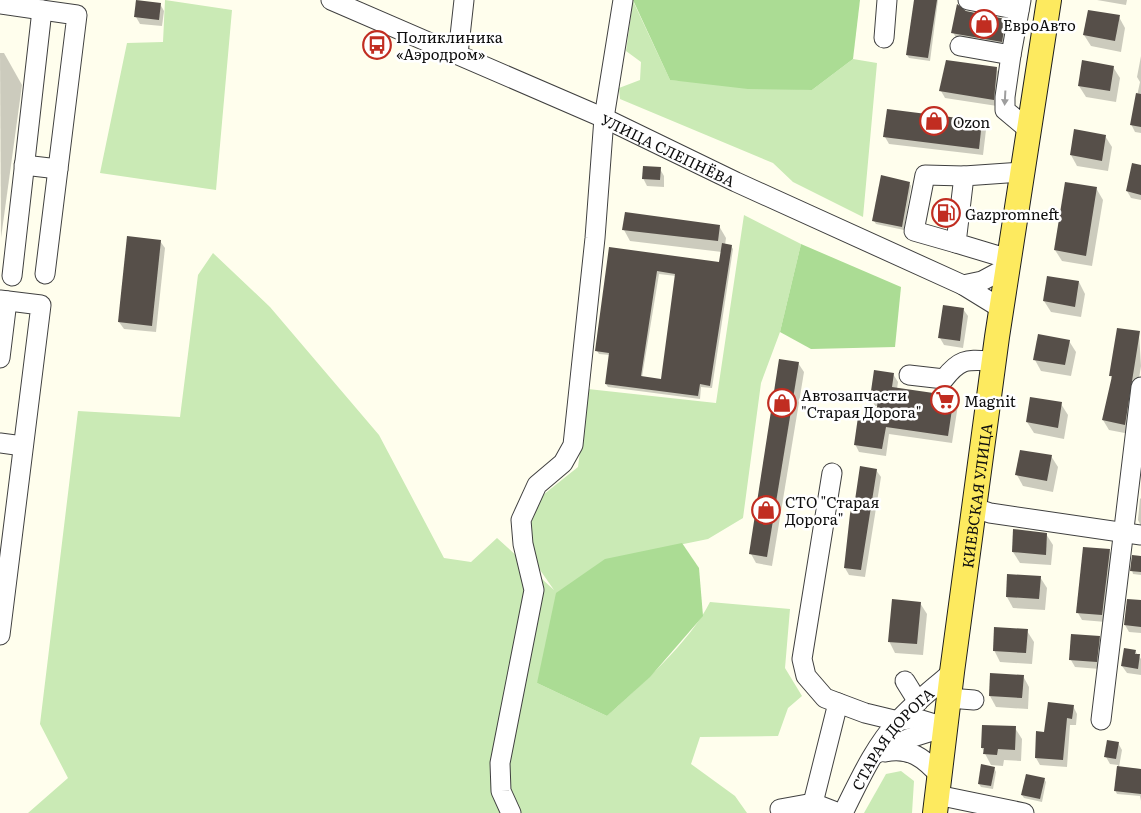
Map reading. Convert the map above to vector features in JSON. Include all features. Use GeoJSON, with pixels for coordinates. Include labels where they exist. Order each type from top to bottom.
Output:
{"type":"FeatureCollection","features":[{"type":"Feature","properties":{"kind":"main road","name":"КИЕВСКАЯ УЛИЦА"},"geometry":{"type":"LineString","coordinates":[[937,795],[994,361],[1049,0]]}},
{"type":"Feature","properties":{"kind":"street","name":"УЛИЦА СЛЕПНЁВА"},"geometry":{"type":"LineString","coordinates":[[331,0],[364,6],[458,54],[604,118],[897,256],[963,285],[1002,309]]}},
{"type":"Feature","properties":{"kind":"street"},"geometry":{"type":"LineString","coordinates":[[458,54],[464,0]]}},
{"type":"Feature","properties":{"kind":"street"},"geometry":{"type":"LineString","coordinates":[[511,813],[501,791],[500,763],[534,590],[523,544],[521,520],[538,485],[563,463],[573,445],[604,118],[623,0]]}},
{"type":"Feature","properties":{"kind":"street"},"geometry":{"type":"LineString","coordinates":[[884,38],[887,0]]}},
{"type":"Feature","properties":{"kind":"street"},"geometry":{"type":"LineString","coordinates":[[968,0],[1020,5],[1004,97],[1005,110],[1029,130]]}},
{"type":"Feature","properties":{"kind":"street"},"geometry":{"type":"LineString","coordinates":[[0,4],[77,15],[45,274]]}},
{"type":"Feature","properties":{"kind":"street"},"geometry":{"type":"LineString","coordinates":[[12,276],[8,227],[24,165],[42,10]]}},
{"type":"Feature","properties":{"kind":"street"},"geometry":{"type":"LineString","coordinates":[[960,46],[1011,55]]}},
{"type":"Feature","properties":{"kind":"street"},"geometry":{"type":"LineString","coordinates":[[24,165],[58,169]]}},
{"type":"Feature","properties":{"kind":"street"},"geometry":{"type":"LineString","coordinates":[[897,256],[914,232],[925,175],[964,176],[1022,172]]}},
{"type":"Feature","properties":{"kind":"street"},"geometry":{"type":"LineString","coordinates":[[956,243],[964,176]]}},
{"type":"Feature","properties":{"kind":"street"},"geometry":{"type":"LineString","coordinates":[[914,232],[956,243],[1008,263]]}},
{"type":"Feature","properties":{"kind":"street"},"geometry":{"type":"LineString","coordinates":[[963,285],[982,281],[1008,263]]}},
{"type":"Feature","properties":{"kind":"street"},"geometry":{"type":"LineString","coordinates":[[0,358],[4,301],[41,305],[24,446],[4,563],[0,635]]}},
{"type":"Feature","properties":{"kind":"street"},"geometry":{"type":"LineString","coordinates":[[909,375],[944,379],[955,365],[967,360],[994,361]]}},
{"type":"Feature","properties":{"kind":"street"},"geometry":{"type":"LineString","coordinates":[[1102,720],[1132,534],[1141,387]]}},
{"type":"Feature","properties":{"kind":"street"},"geometry":{"type":"LineString","coordinates":[[0,443],[24,446]]}},
{"type":"Feature","properties":{"kind":"street"},"geometry":{"type":"LineString","coordinates":[[832,473],[802,659],[806,676],[824,698],[865,713],[898,721],[915,718],[945,727]]}},
{"type":"Feature","properties":{"kind":"street"},"geometry":{"type":"LineString","coordinates":[[975,508],[990,513],[1132,534]]}},
{"type":"Feature","properties":{"kind":"street","name":"СТАРАЯ ДОРОГА"},"geometry":{"type":"LineString","coordinates":[[841,813],[874,754],[898,721],[952,672]]}},
{"type":"Feature","properties":{"kind":"street"},"geometry":{"type":"LineString","coordinates":[[905,681],[918,702]]}},
{"type":"Feature","properties":{"kind":"street"},"geometry":{"type":"LineString","coordinates":[[949,698],[974,700]]}},
{"type":"Feature","properties":{"kind":"street"},"geometry":{"type":"LineString","coordinates":[[813,803],[838,703]]}},
{"type":"Feature","properties":{"kind":"street"},"geometry":{"type":"LineString","coordinates":[[874,754],[910,738],[945,727]]}},
{"type":"Feature","properties":{"kind":"street"},"geometry":{"type":"LineString","coordinates":[[874,754],[904,750],[919,755],[937,795],[1024,813]]}},
{"type":"Feature","properties":{"kind":"street"},"geometry":{"type":"LineString","coordinates":[[780,809],[813,803],[841,813]]}},
{"type":"Feature","properties":{"kind":"green space"},"geometry":{"type":"Polygon","coordinates":[[[165,0],[232,10],[216,190],[100,173],[127,43],[163,42],[165,0]]]}},
{"type":"Feature","properties":{"kind":"green space"},"geometry":{"type":"Polygon","coordinates":[[[633,0],[860,0],[853,59],[812,90],[748,89],[670,80],[633,0]]]}},
{"type":"Feature","properties":{"kind":"green space"},"geometry":{"type":"Polygon","coordinates":[[[633,1],[670,80],[812,90],[853,59],[877,63],[863,217],[793,182],[773,163],[620,99],[619,88],[640,80],[641,62],[626,51],[633,1]]]}},
{"type":"Feature","properties":{"kind":"green space"},"geometry":{"type":"Polygon","coordinates":[[[744,215],[801,244],[780,332],[761,383],[743,518],[708,539],[605,560],[537,683],[607,716],[677,648],[710,602],[790,609],[785,668],[802,696],[788,708],[778,736],[700,737],[691,764],[735,796],[747,813],[28,813],[68,778],[40,724],[78,411],[180,417],[198,275],[213,253],[270,307],[379,435],[444,558],[471,562],[497,538],[554,590],[538,567],[528,530],[543,495],[578,467],[588,389],[716,403],[744,215]]]}},
{"type":"Feature","properties":{"kind":"green space"},"geometry":{"type":"Polygon","coordinates":[[[801,244],[901,287],[895,347],[811,349],[780,332],[801,244]]]}},
{"type":"Feature","properties":{"kind":"green space"},"geometry":{"type":"Polygon","coordinates":[[[682,543],[699,568],[703,616],[650,677],[607,716],[537,683],[556,593],[605,559],[682,543]]]}},
{"type":"Feature","properties":{"kind":"green space"},"geometry":{"type":"Polygon","coordinates":[[[901,771],[914,781],[912,813],[864,813],[886,774],[901,771]]]}},
{"type":"Feature","properties":{"kind":"building"},"geometry":{"type":"Polygon","coordinates":[[[136,0],[161,3],[159,20],[134,17],[136,0]]]}},
{"type":"Feature","properties":{"kind":"building"},"geometry":{"type":"Polygon","coordinates":[[[914,0],[937,0],[928,58],[906,55],[914,0]]]}},
{"type":"Feature","properties":{"kind":"building"},"geometry":{"type":"Polygon","coordinates":[[[957,4],[966,11],[1006,19],[1002,42],[951,33],[957,4]]]}},
{"type":"Feature","properties":{"kind":"building"},"geometry":{"type":"Polygon","coordinates":[[[1088,10],[1120,15],[1115,41],[1083,35],[1088,10]]]}},
{"type":"Feature","properties":{"kind":"building"},"geometry":{"type":"Polygon","coordinates":[[[946,60],[997,67],[994,100],[939,91],[946,60]]]}},
{"type":"Feature","properties":{"kind":"building"},"geometry":{"type":"Polygon","coordinates":[[[1082,60],[1114,66],[1110,91],[1078,86],[1082,60]]]}},
{"type":"Feature","properties":{"kind":"building"},"geometry":{"type":"Polygon","coordinates":[[[1136,93],[1141,94],[1141,127],[1130,125],[1136,93]]]}},
{"type":"Feature","properties":{"kind":"building"},"geometry":{"type":"Polygon","coordinates":[[[887,109],[982,121],[979,149],[883,137],[887,109]]]}},
{"type":"Feature","properties":{"kind":"building"},"geometry":{"type":"Polygon","coordinates":[[[1074,129],[1106,135],[1102,161],[1070,155],[1074,129]]]}},
{"type":"Feature","properties":{"kind":"building"},"geometry":{"type":"Polygon","coordinates":[[[1132,163],[1141,165],[1141,195],[1126,191],[1132,163]]]}},
{"type":"Feature","properties":{"kind":"building"},"geometry":{"type":"Polygon","coordinates":[[[643,166],[661,167],[660,180],[642,179],[643,166]]]}},
{"type":"Feature","properties":{"kind":"building"},"geometry":{"type":"Polygon","coordinates":[[[881,175],[910,182],[902,227],[872,221],[881,175]]]}},
{"type":"Feature","properties":{"kind":"building"},"geometry":{"type":"Polygon","coordinates":[[[1065,182],[1097,187],[1086,256],[1054,250],[1065,182]]]}},
{"type":"Feature","properties":{"kind":"building"},"geometry":{"type":"Polygon","coordinates":[[[625,212],[720,225],[718,241],[622,230],[625,212]]]}},
{"type":"Feature","properties":{"kind":"building"},"geometry":{"type":"Polygon","coordinates":[[[127,236],[161,240],[152,326],[118,322],[127,236]]]}},
{"type":"Feature","properties":{"kind":"building"},"geometry":{"type":"Polygon","coordinates":[[[722,243],[732,245],[710,386],[700,384],[698,396],[605,384],[609,353],[595,351],[609,247],[719,262],[722,243]],[[657,271],[641,376],[661,379],[675,274],[657,271]]]}},
{"type":"Feature","properties":{"kind":"building"},"geometry":{"type":"Polygon","coordinates":[[[1047,276],[1079,281],[1075,307],[1043,301],[1047,276]]]}},
{"type":"Feature","properties":{"kind":"building"},"geometry":{"type":"Polygon","coordinates":[[[943,305],[964,308],[960,341],[938,338],[943,305]]]}},
{"type":"Feature","properties":{"kind":"building"},"geometry":{"type":"Polygon","coordinates":[[[1117,328],[1140,331],[1125,425],[1102,420],[1112,376],[1109,376],[1117,328]]]}},
{"type":"Feature","properties":{"kind":"building"},"geometry":{"type":"Polygon","coordinates":[[[1038,334],[1070,340],[1065,365],[1033,360],[1038,334]]]}},
{"type":"Feature","properties":{"kind":"building"},"geometry":{"type":"Polygon","coordinates":[[[779,359],[799,362],[767,557],[749,554],[779,359]]]}},
{"type":"Feature","properties":{"kind":"building"},"geometry":{"type":"Polygon","coordinates":[[[874,370],[894,373],[892,387],[954,396],[948,436],[886,427],[882,449],[854,445],[858,417],[875,420],[878,400],[870,398],[874,370]]]}},
{"type":"Feature","properties":{"kind":"building"},"geometry":{"type":"Polygon","coordinates":[[[1030,397],[1062,402],[1058,428],[1026,422],[1030,397]]]}},
{"type":"Feature","properties":{"kind":"building"},"geometry":{"type":"Polygon","coordinates":[[[1020,450],[1052,455],[1047,481],[1015,475],[1020,450]]]}},
{"type":"Feature","properties":{"kind":"building"},"geometry":{"type":"Polygon","coordinates":[[[860,466],[877,469],[861,570],[844,568],[850,514],[852,507],[854,507],[860,466]]]}},
{"type":"Feature","properties":{"kind":"building"},"geometry":{"type":"Polygon","coordinates":[[[1013,529],[1047,533],[1046,555],[1012,552],[1013,529]]]}},
{"type":"Feature","properties":{"kind":"building"},"geometry":{"type":"Polygon","coordinates":[[[1083,547],[1110,549],[1102,615],[1076,613],[1083,547]]]}},
{"type":"Feature","properties":{"kind":"building"},"geometry":{"type":"Polygon","coordinates":[[[1132,555],[1141,556],[1141,572],[1130,571],[1132,555]]]}},
{"type":"Feature","properties":{"kind":"building"},"geometry":{"type":"Polygon","coordinates":[[[1007,574],[1041,576],[1039,599],[1006,597],[1007,574]]]}},
{"type":"Feature","properties":{"kind":"building"},"geometry":{"type":"Polygon","coordinates":[[[892,599],[921,602],[917,644],[888,642],[892,599]]]}},
{"type":"Feature","properties":{"kind":"building"},"geometry":{"type":"Polygon","coordinates":[[[1127,599],[1141,600],[1141,627],[1124,625],[1127,599]]]}},
{"type":"Feature","properties":{"kind":"building"},"geometry":{"type":"Polygon","coordinates":[[[994,627],[1028,629],[1026,653],[993,651],[994,627]]]}},
{"type":"Feature","properties":{"kind":"building"},"geometry":{"type":"Polygon","coordinates":[[[1071,634],[1100,636],[1097,662],[1069,660],[1071,634]]]}},
{"type":"Feature","properties":{"kind":"building"},"geometry":{"type":"Polygon","coordinates":[[[1124,648],[1136,650],[1135,654],[1140,654],[1138,669],[1121,666],[1124,648]]]}},
{"type":"Feature","properties":{"kind":"building"},"geometry":{"type":"Polygon","coordinates":[[[990,673],[1024,675],[1022,698],[989,696],[990,673]]]}},
{"type":"Feature","properties":{"kind":"building"},"geometry":{"type":"Polygon","coordinates":[[[1048,702],[1074,705],[1072,719],[1067,718],[1063,760],[1035,758],[1036,731],[1044,732],[1048,702]]]}},
{"type":"Feature","properties":{"kind":"building"},"geometry":{"type":"Polygon","coordinates":[[[982,725],[1016,726],[1015,750],[998,749],[997,755],[983,754],[984,748],[981,748],[982,725]]]}},
{"type":"Feature","properties":{"kind":"building"},"geometry":{"type":"Polygon","coordinates":[[[1107,740],[1119,742],[1116,759],[1104,757],[1107,740]]]}},
{"type":"Feature","properties":{"kind":"building"},"geometry":{"type":"Polygon","coordinates":[[[981,764],[995,767],[991,786],[978,784],[981,764]]]}},
{"type":"Feature","properties":{"kind":"building"},"geometry":{"type":"Polygon","coordinates":[[[1117,766],[1141,769],[1141,794],[1114,791],[1117,766]]]}},
{"type":"Feature","properties":{"kind":"building"},"geometry":{"type":"Polygon","coordinates":[[[1026,774],[1045,778],[1040,799],[1021,795],[1026,774]]]}},
{"type":"Feature","properties":{"kind":"place","name":"ЕвроАвто"},"geometry":{"type":"Point","coordinates":[984,24]}},
{"type":"Feature","properties":{"kind":"place","name":"Поликлиника «Аэродром»"},"geometry":{"type":"Point","coordinates":[377,45]}},
{"type":"Feature","properties":{"kind":"place","name":"Ozon"},"geometry":{"type":"Point","coordinates":[934,121]}},
{"type":"Feature","properties":{"kind":"place","name":"Gazpromneft"},"geometry":{"type":"Point","coordinates":[946,213]}},
{"type":"Feature","properties":{"kind":"place","name":"Magnit"},"geometry":{"type":"Point","coordinates":[945,400]}},
{"type":"Feature","properties":{"kind":"place","name":"Автозапчасти \"Старая Дорога\""},"geometry":{"type":"Point","coordinates":[782,403]}},
{"type":"Feature","properties":{"kind":"place","name":"СТО \"Старая Дорога\""},"geometry":{"type":"Point","coordinates":[766,510]}}]}
